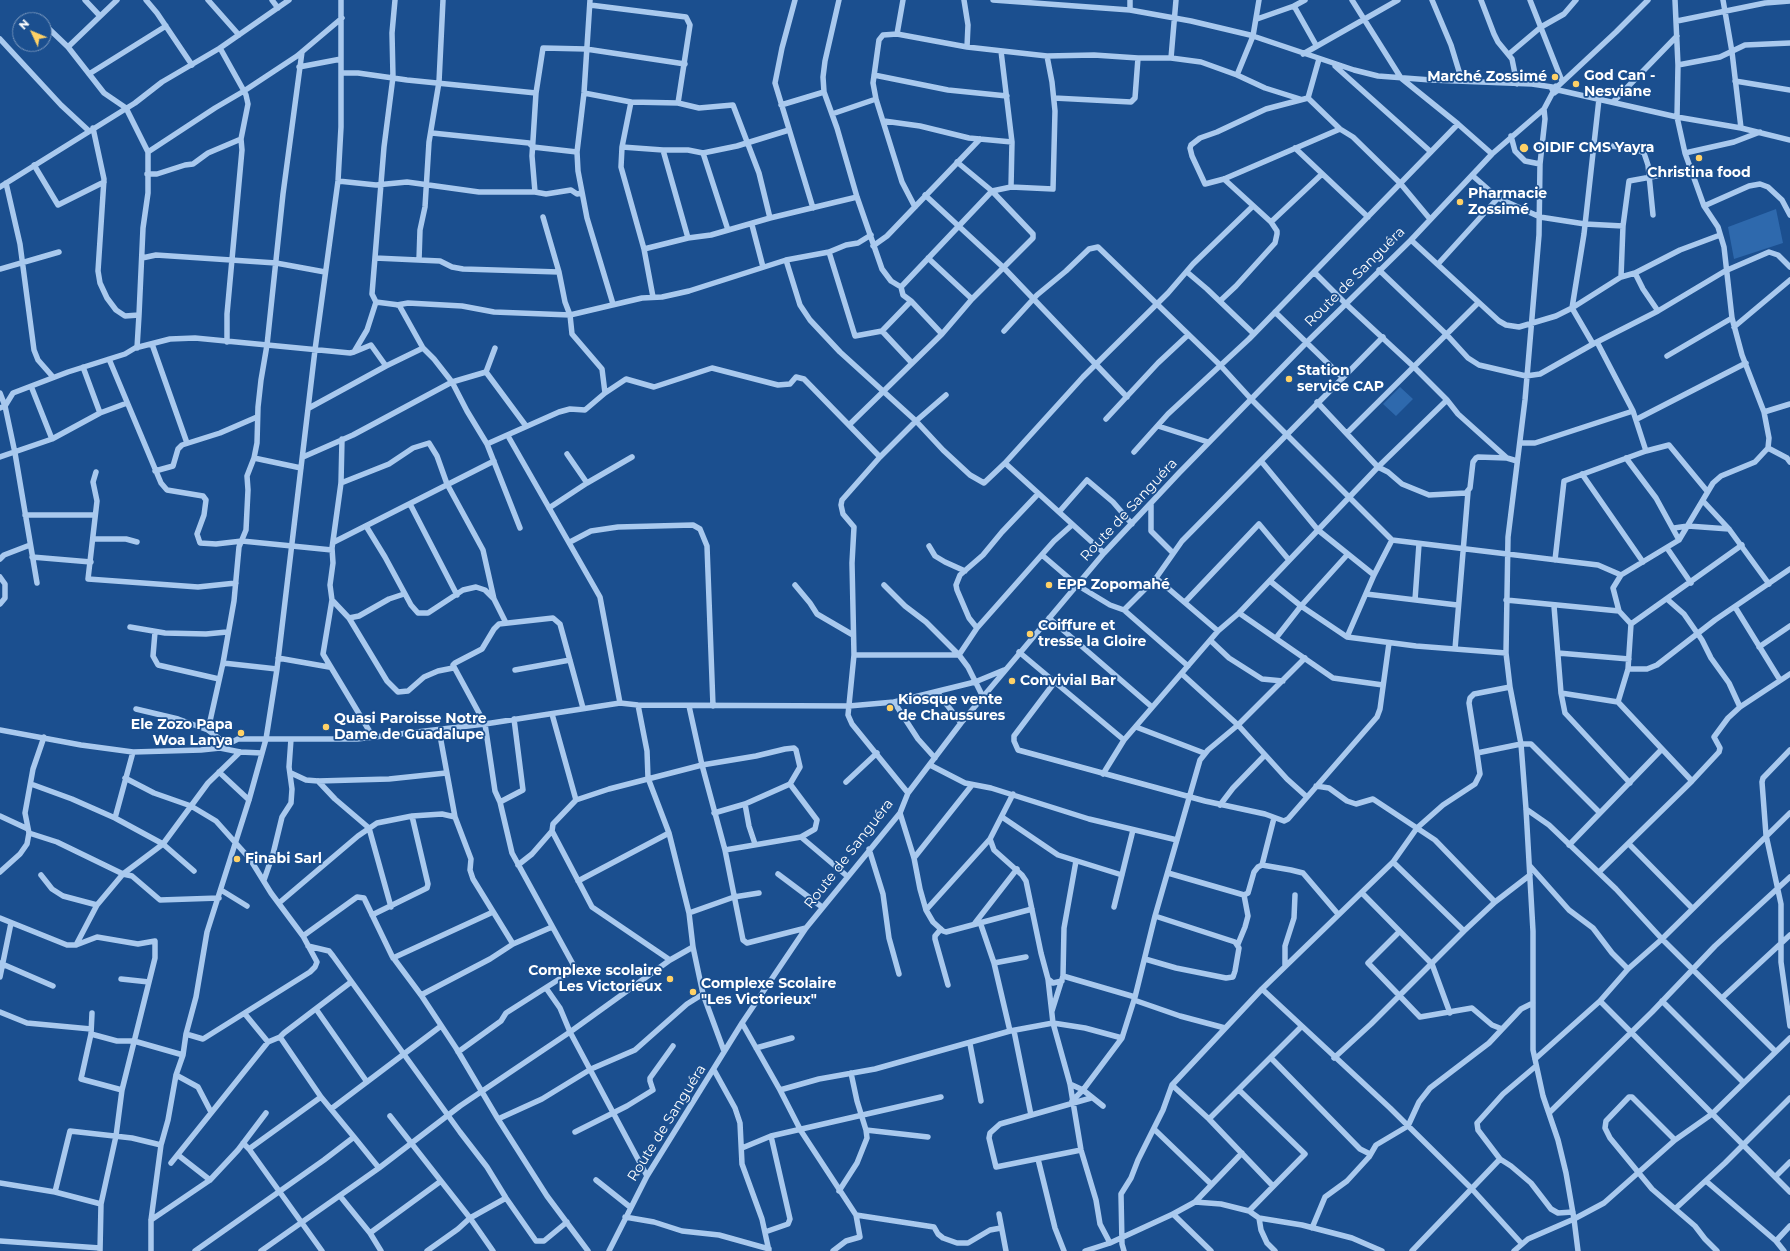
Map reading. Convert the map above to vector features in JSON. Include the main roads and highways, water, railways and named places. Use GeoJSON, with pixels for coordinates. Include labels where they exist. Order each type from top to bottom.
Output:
{"type":"FeatureCollection","features":[{"type":"Feature","properties":{"kind":"place","name":"Marché Zossimé"},"geometry":{"type":"Point","coordinates":[1555,77]}},
{"type":"Feature","properties":{"kind":"place","name":"God Can - Nesviane"},"geometry":{"type":"Point","coordinates":[1576,84]}},
{"type":"Feature","properties":{"kind":"place","name":"OIDIF CMS Yayra"},"geometry":{"type":"Point","coordinates":[1524,148]}},
{"type":"Feature","properties":{"kind":"place","name":"Christina food"},"geometry":{"type":"Point","coordinates":[1699,158]}},
{"type":"Feature","properties":{"kind":"place","name":"Pharmacie Zossimé"},"geometry":{"type":"Point","coordinates":[1460,202]}},
{"type":"Feature","properties":{"kind":"place","name":"Station service CAP"},"geometry":{"type":"Point","coordinates":[1289,379]}},
{"type":"Feature","properties":{"kind":"place","name":"EPP Zopomahé"},"geometry":{"type":"Point","coordinates":[1049,585]}},
{"type":"Feature","properties":{"kind":"place","name":"Coiffure et tresse la Gloire"},"geometry":{"type":"Point","coordinates":[1030,634]}},
{"type":"Feature","properties":{"kind":"place","name":"Convivial Bar"},"geometry":{"type":"Point","coordinates":[1012,681]}},
{"type":"Feature","properties":{"kind":"place","name":"Kiosque vente de Chaussures"},"geometry":{"type":"Point","coordinates":[890,708]}},
{"type":"Feature","properties":{"kind":"place","name":"Quasi Paroisse Notre Dame de Guadalupe"},"geometry":{"type":"Point","coordinates":[326,727]}},
{"type":"Feature","properties":{"kind":"place","name":"Ele Zozo Papa Woa Lanya"},"geometry":{"type":"Point","coordinates":[241,733]}},
{"type":"Feature","properties":{"kind":"place","name":"Finabi Sarl"},"geometry":{"type":"Point","coordinates":[237,859]}},
{"type":"Feature","properties":{"kind":"place","name":"Complexe scolaire Les Victorieux"},"geometry":{"type":"Point","coordinates":[670,979]}},
{"type":"Feature","properties":{"kind":"place","name":"Complexe Scolaire \"Les Victorieux\""},"geometry":{"type":"Point","coordinates":[693,992]}}]}
